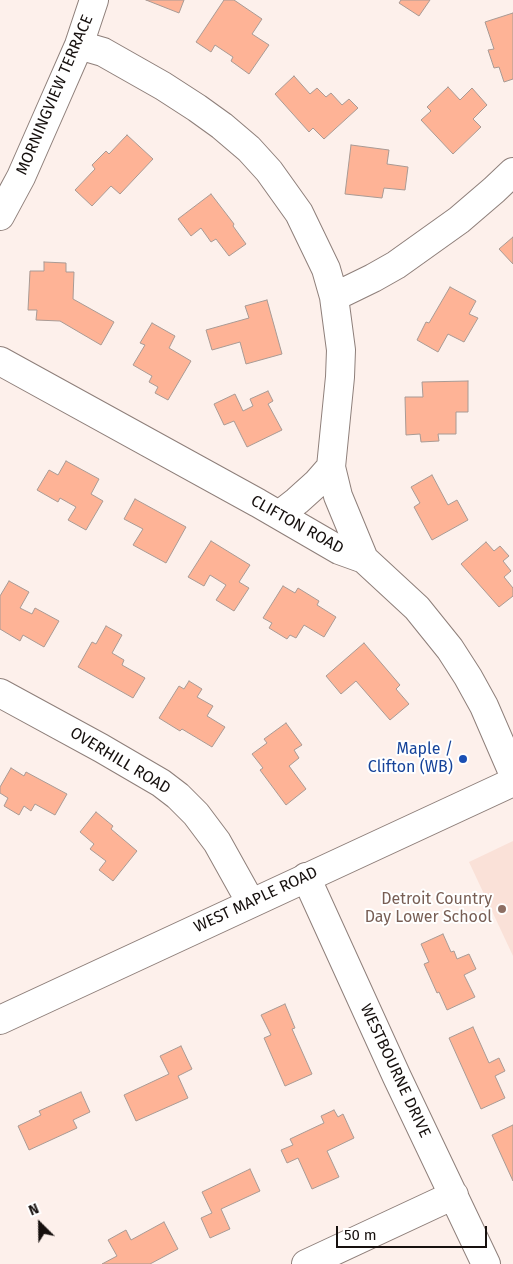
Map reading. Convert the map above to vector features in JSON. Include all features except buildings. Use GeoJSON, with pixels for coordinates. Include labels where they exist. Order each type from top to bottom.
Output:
{"type":"FeatureCollection","features":[{"type":"Feature","properties":{"kind":"street","name":"MORNINGVIEW TERRACE"},"geometry":{"type":"LineString","coordinates":[[0,216],[21,177],[79,45],[94,0]]}},
{"type":"Feature","properties":{"kind":"street"},"geometry":{"type":"LineString","coordinates":[[79,45],[103,52],[163,86],[222,126],[249,149],[269,171],[299,213],[326,269],[334,297],[340,350],[340,377],[331,467],[338,496],[364,558]]}},
{"type":"Feature","properties":{"kind":"street"},"geometry":{"type":"LineString","coordinates":[[334,297],[396,265],[459,220],[513,172]]}},
{"type":"Feature","properties":{"kind":"street","name":"CLIFTON ROAD"},"geometry":{"type":"LineString","coordinates":[[0,361],[339,550],[364,558],[417,608],[450,649],[484,706],[513,773]]}},
{"type":"Feature","properties":{"kind":"street"},"geometry":{"type":"LineString","coordinates":[[279,515],[317,483],[331,467]]}},
{"type":"Feature","properties":{"kind":"street","name":"OVERHILL ROAD"},"geometry":{"type":"LineString","coordinates":[[0,693],[101,748],[161,783],[178,796],[196,814],[217,842],[251,903]]}},
{"type":"Feature","properties":{"kind":"street","name":"WEST MAPLE ROAD"},"geometry":{"type":"LineString","coordinates":[[0,1020],[513,782]]}},
{"type":"Feature","properties":{"kind":"street","name":"WESTBOURNE DRIVE"},"geometry":{"type":"LineString","coordinates":[[306,877],[486,1264]]}},
{"type":"Feature","properties":{"kind":"street"},"geometry":{"type":"LineString","coordinates":[[306,1264],[454,1195]]}},
{"type":"Feature","properties":{"kind":"shaded area","name":"Detroit Country Day Lower School"},"geometry":{"type":"Polygon","coordinates":[[[513,841],[513,956],[469,862],[513,841]]]}},
{"type":"Feature","properties":{"kind":"place","name":"Maple / Clifton (WB)"},"geometry":{"type":"Point","coordinates":[463,759]}},
{"type":"Feature","properties":{"kind":"place","name":"Detroit Country Day Lower School"},"geometry":{"type":"Point","coordinates":[502,909]}}]}
